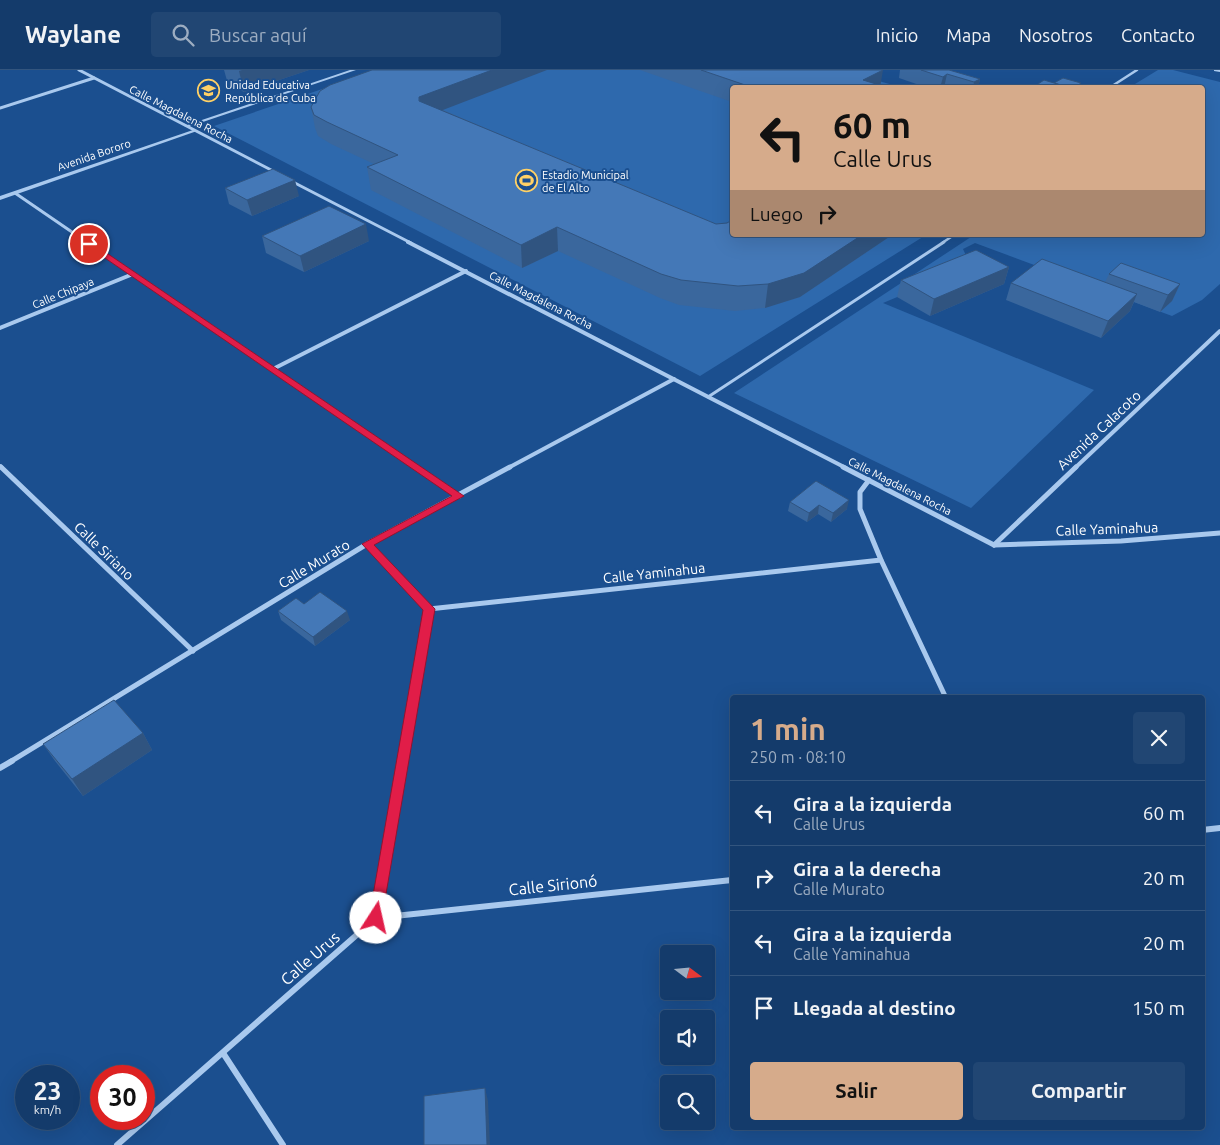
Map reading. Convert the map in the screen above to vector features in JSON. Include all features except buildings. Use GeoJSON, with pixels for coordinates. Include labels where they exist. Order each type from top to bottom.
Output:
{"type":"FeatureCollection","features":[{"type":"Feature","properties":{"kind":"street","name":"Calle Magdalena Rocha"},"geometry":{"type":"LineString","coordinates":[[79,70],[994,545]]}},
{"type":"Feature","properties":{"kind":"street"},"geometry":{"type":"LineString","coordinates":[[186,126],[354,70]]}},
{"type":"Feature","properties":{"kind":"street"},"geometry":{"type":"LineString","coordinates":[[1216,70],[1220,71]]}},
{"type":"Feature","properties":{"kind":"street"},"geometry":{"type":"LineString","coordinates":[[0,108],[94,78]]}},
{"type":"Feature","properties":{"kind":"street","name":"Avenida Bororo"},"geometry":{"type":"LineString","coordinates":[[0,198],[195,131]]}},
{"type":"Feature","properties":{"kind":"street"},"geometry":{"type":"LineString","coordinates":[[15,193],[459,496]]}},
{"type":"Feature","properties":{"kind":"street"},"geometry":{"type":"LineString","coordinates":[[273,369],[466,271]]}},
{"type":"Feature","properties":{"kind":"street","name":"Calle Chipaya"},"geometry":{"type":"LineString","coordinates":[[0,328],[133,274]]}},
{"type":"Feature","properties":{"kind":"street","name":"Avenida Calacoto"},"geometry":{"type":"LineString","coordinates":[[994,545],[1220,331]]}},
{"type":"Feature","properties":{"kind":"street","name":"Calle Murato"},"geometry":{"type":"LineString","coordinates":[[0,768],[367,544],[674,379]]}},
{"type":"Feature","properties":{"kind":"street","name":"Calle Siriano"},"geometry":{"type":"LineString","coordinates":[[0,466],[192,651]]}},
{"type":"Feature","properties":{"kind":"street"},"geometry":{"type":"LineString","coordinates":[[869,480],[860,492],[860,509],[881,560],[945,695]]}},
{"type":"Feature","properties":{"kind":"street","name":"Calle Yaminahua"},"geometry":{"type":"LineString","coordinates":[[994,545],[1121,541],[1220,533]]}},
{"type":"Feature","properties":{"kind":"street"},"geometry":{"type":"LineString","coordinates":[[367,544],[429,609],[376,918]]}},
{"type":"Feature","properties":{"kind":"street","name":"Calle Yaminahua"},"geometry":{"type":"LineString","coordinates":[[429,609],[881,560]]}},
{"type":"Feature","properties":{"kind":"street"},"geometry":{"type":"LineString","coordinates":[[1205,830],[1220,828]]}},
{"type":"Feature","properties":{"kind":"street","name":"Calle Sirionó"},"geometry":{"type":"LineString","coordinates":[[376,918],[730,880]]}},
{"type":"Feature","properties":{"kind":"street","name":"Calle Urus"},"geometry":{"type":"LineString","coordinates":[[117,1145],[376,918]]}},
{"type":"Feature","properties":{"kind":"street"},"geometry":{"type":"LineString","coordinates":[[223,1053],[284,1145]]}},
{"type":"Feature","properties":{"kind":"lane"},"geometry":{"type":"LineString","coordinates":[[1114,85],[1137,70]]}},
{"type":"Feature","properties":{"kind":"lane"},"geometry":{"type":"LineString","coordinates":[[708,396],[951,237]]}},
{"type":"Feature","properties":{"kind":"shaded area","name":"Estadio Municipal de El Alto"},"geometry":{"type":"Polygon","coordinates":[[[378,70],[840,70],[893,85],[730,85],[730,237],[923,237],[700,376],[214,126],[378,70]]]}},
{"type":"Feature","properties":{"kind":"shaded area"},"geometry":{"type":"Polygon","coordinates":[[[1158,70],[1173,70],[1220,82],[1220,284],[1202,300],[1172,316],[975,243],[963,249],[971,266],[883,303],[1094,390],[971,508],[734,393],[971,237],[1205,237],[1205,85],[1133,85],[1158,70]]]}},
{"type":"Feature","properties":{"kind":"place","name":"Unidad Educativa República de Cuba"},"geometry":{"type":"Point","coordinates":[209,91]}},
{"type":"Feature","properties":{"kind":"place","name":"Estadio Municipal de El Alto"},"geometry":{"type":"Point","coordinates":[526,181]}},
{"type":"Feature","properties":{"kind":"route"},"geometry":{"type":"LineString","coordinates":[[89,244],[459,496],[367,544],[429,609],[376,918]]}}]}
